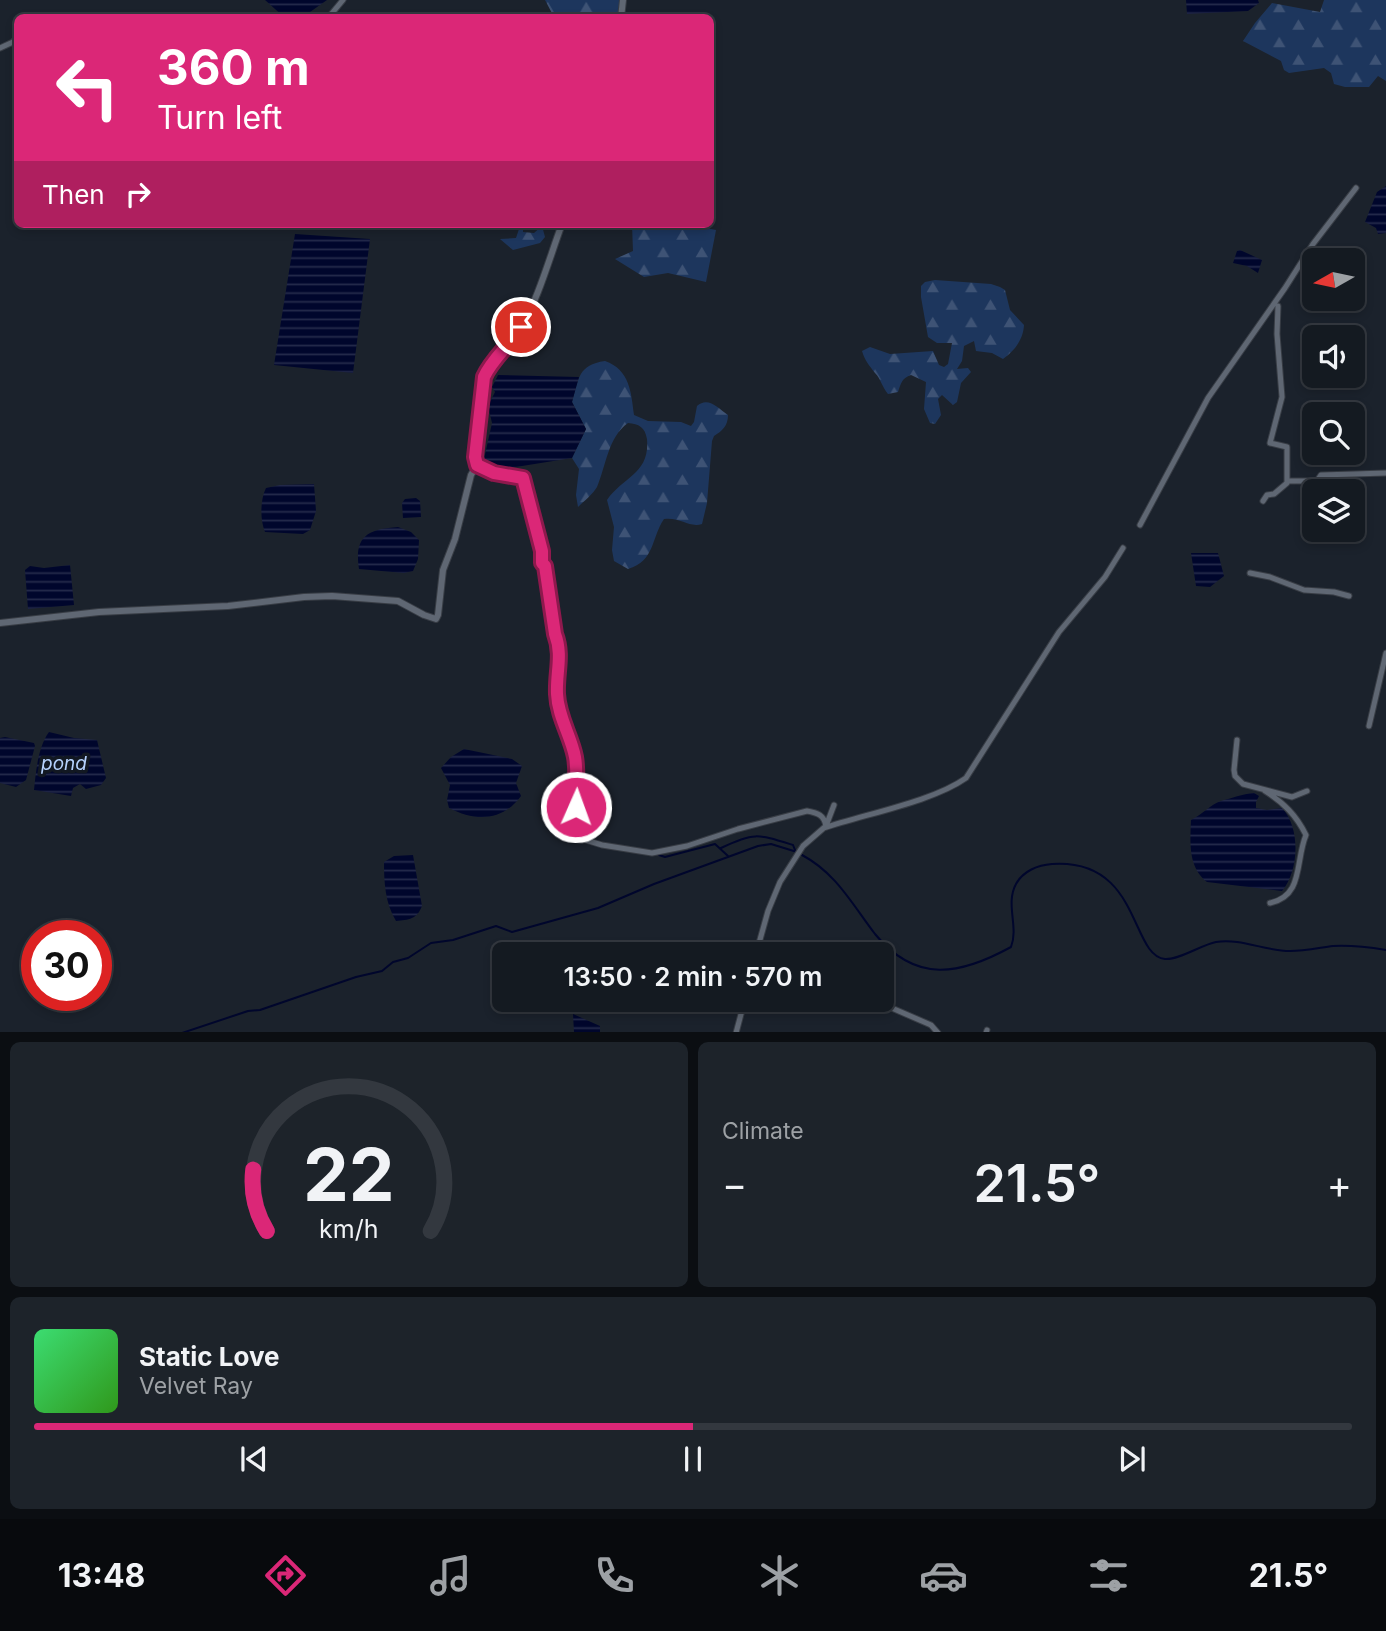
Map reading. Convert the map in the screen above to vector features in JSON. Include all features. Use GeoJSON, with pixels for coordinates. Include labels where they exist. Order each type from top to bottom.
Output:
{"type":"FeatureCollection","features":[{"type":"Feature","properties":{"kind":"street"},"geometry":{"type":"LineString","coordinates":[[331,14],[343,0]]}},
{"type":"Feature","properties":{"kind":"street"},"geometry":{"type":"LineString","coordinates":[[1140,525],[1208,398],[1313,244],[1356,188]]}},
{"type":"Feature","properties":{"kind":"street"},"geometry":{"type":"LineString","coordinates":[[0,623],[99,612],[228,606],[331,596],[398,601],[436,619],[446,560],[455,539],[471,475],[477,465],[475,457],[484,377],[488,368],[521,327],[545,273],[561,228]]}},
{"type":"Feature","properties":{"kind":"street"},"geometry":{"type":"LineString","coordinates":[[1278,306],[1277,334],[1282,397],[1270,443],[1287,447],[1287,481]]}},
{"type":"Feature","properties":{"kind":"street"},"geometry":{"type":"LineString","coordinates":[[477,465],[494,473],[523,478],[542,551],[542,563],[545,566],[555,634],[559,644],[561,657],[557,694],[578,773],[575,825],[579,838],[602,845],[652,853],[687,846],[807,811],[818,813],[825,818],[825,827]]}},
{"type":"Feature","properties":{"kind":"street"},"geometry":{"type":"LineString","coordinates":[[1264,501],[1267,495],[1274,494],[1287,481],[1317,481],[1321,475],[1339,473],[1386,473]]}},
{"type":"Feature","properties":{"kind":"street"},"geometry":{"type":"LineString","coordinates":[[759,942],[772,898],[803,846],[814,834],[825,827],[926,797],[957,785],[966,778],[1059,632],[1105,577],[1123,548]]}},
{"type":"Feature","properties":{"kind":"street"},"geometry":{"type":"LineString","coordinates":[[1250,573],[1270,577],[1304,590],[1349,596]]}},
{"type":"Feature","properties":{"kind":"street"},"geometry":{"type":"LineString","coordinates":[[1369,726],[1386,653]]}},
{"type":"Feature","properties":{"kind":"street"},"geometry":{"type":"LineString","coordinates":[[1237,740],[1235,776],[1243,784],[1292,796],[1307,790]]}},
{"type":"Feature","properties":{"kind":"street"},"geometry":{"type":"LineString","coordinates":[[1265,791],[1282,802],[1297,817],[1306,835],[1300,850],[1297,878],[1290,893],[1283,900],[1270,903]]}},
{"type":"Feature","properties":{"kind":"street"},"geometry":{"type":"LineString","coordinates":[[825,827],[834,805]]}},
{"type":"Feature","properties":{"kind":"street"},"geometry":{"type":"LineString","coordinates":[[894,1009],[931,1025],[938,1032]]}},
{"type":"Feature","properties":{"kind":"street"},"geometry":{"type":"LineString","coordinates":[[736,1032],[741,1012]]}},
{"type":"Feature","properties":{"kind":"green space"},"geometry":{"type":"Polygon","coordinates":[[[545,0],[620,0],[618,14],[552,14],[545,0]]]}},
{"type":"Feature","properties":{"kind":"green space"},"geometry":{"type":"Polygon","coordinates":[[[1324,0],[1386,0],[1386,81],[1378,76],[1369,87],[1345,87],[1334,84],[1331,73],[1324,68],[1289,73],[1284,70],[1281,61],[1243,41],[1272,3],[1320,12],[1324,0]]]}},
{"type":"Feature","properties":{"kind":"green space"},"geometry":{"type":"Polygon","coordinates":[[[519,228],[523,228],[523,232],[534,233],[543,228],[545,237],[540,243],[513,250],[500,239],[516,238],[519,228]]]}},
{"type":"Feature","properties":{"kind":"green space"},"geometry":{"type":"Polygon","coordinates":[[[632,228],[716,230],[706,282],[668,273],[644,277],[615,259],[633,251],[632,228]]]}},
{"type":"Feature","properties":{"kind":"green space"},"geometry":{"type":"Polygon","coordinates":[[[935,280],[1000,287],[1005,290],[1010,310],[1024,325],[1018,344],[1003,359],[992,353],[976,351],[974,341],[964,346],[962,361],[957,369],[968,368],[971,372],[961,383],[957,402],[953,405],[942,395],[938,399],[941,415],[935,424],[930,423],[924,409],[926,382],[911,375],[902,381],[898,392],[888,394],[862,351],[870,347],[890,354],[933,351],[939,365],[944,367],[948,364],[952,343],[937,343],[928,337],[921,297],[921,286],[925,282],[935,280]]]}},
{"type":"Feature","properties":{"kind":"green space"},"geometry":{"type":"Polygon","coordinates":[[[605,361],[620,370],[628,383],[634,415],[648,421],[681,422],[691,426],[697,406],[705,402],[713,404],[728,415],[726,425],[712,441],[707,503],[702,524],[693,525],[664,519],[648,555],[628,569],[614,561],[614,527],[607,500],[635,474],[644,460],[647,439],[643,429],[628,423],[621,429],[608,452],[595,490],[578,507],[576,495],[579,469],[572,458],[586,429],[572,402],[578,380],[585,369],[605,361]]]}},
{"type":"Feature","properties":{"kind":"water"},"geometry":{"type":"Polygon","coordinates":[[[265,0],[327,0],[307,14],[281,14],[265,0]]]}},
{"type":"Feature","properties":{"kind":"water"},"geometry":{"type":"Polygon","coordinates":[[[1186,0],[1258,0],[1259,3],[1248,11],[1187,14],[1186,0]]]}},
{"type":"Feature","properties":{"kind":"water"},"geometry":{"type":"Polygon","coordinates":[[[1386,186],[1386,233],[1378,234],[1376,228],[1365,222],[1377,192],[1386,186]]]}},
{"type":"Feature","properties":{"kind":"water"},"geometry":{"type":"Polygon","coordinates":[[[295,234],[370,239],[353,373],[274,365],[295,234]]]}},
{"type":"Feature","properties":{"kind":"water"},"geometry":{"type":"Polygon","coordinates":[[[1237,251],[1262,260],[1258,273],[1247,266],[1233,263],[1237,251]]]}},
{"type":"Feature","properties":{"kind":"water"},"geometry":{"type":"Polygon","coordinates":[[[498,375],[579,377],[572,402],[586,429],[572,458],[503,469],[484,459],[492,423],[488,406],[495,392],[492,387],[498,375]]]}},
{"type":"Feature","properties":{"kind":"water"},"geometry":{"type":"Polygon","coordinates":[[[314,484],[316,511],[310,530],[303,534],[265,532],[261,510],[266,488],[314,484]]]}},
{"type":"Feature","properties":{"kind":"water"},"geometry":{"type":"Polygon","coordinates":[[[416,498],[420,501],[421,517],[403,518],[402,503],[405,499],[416,498]]]}},
{"type":"Feature","properties":{"kind":"water"},"geometry":{"type":"Polygon","coordinates":[[[398,527],[411,532],[419,540],[418,559],[413,571],[404,573],[359,569],[359,549],[365,537],[378,530],[398,527]]]}},
{"type":"Feature","properties":{"kind":"water"},"geometry":{"type":"Polygon","coordinates":[[[1191,553],[1218,553],[1224,576],[1210,587],[1196,586],[1191,553]]]}},
{"type":"Feature","properties":{"kind":"water"},"geometry":{"type":"Polygon","coordinates":[[[70,565],[74,605],[28,609],[25,570],[30,566],[44,568],[70,565]]]}},
{"type":"Feature","properties":{"kind":"water","name":"pond"},"geometry":{"type":"Polygon","coordinates":[[[49,732],[97,740],[106,778],[101,785],[86,789],[80,784],[73,788],[71,796],[34,790],[40,752],[49,732]]]}},
{"type":"Feature","properties":{"kind":"water","name":"pond"},"geometry":{"type":"Polygon","coordinates":[[[0,738],[34,743],[35,746],[26,780],[16,787],[0,783],[0,738]]]}},
{"type":"Feature","properties":{"kind":"water"},"geometry":{"type":"Polygon","coordinates":[[[464,749],[512,759],[522,766],[516,783],[521,796],[514,804],[488,817],[469,816],[449,808],[447,800],[450,785],[441,768],[451,757],[464,749]]]}},
{"type":"Feature","properties":{"kind":"water"},"geometry":{"type":"Polygon","coordinates":[[[1254,793],[1259,796],[1256,808],[1282,808],[1292,827],[1296,850],[1292,872],[1282,891],[1207,882],[1193,862],[1191,820],[1217,802],[1254,793]]]}},
{"type":"Feature","properties":{"kind":"water"},"geometry":{"type":"Polygon","coordinates":[[[413,855],[422,906],[412,918],[396,921],[387,900],[384,862],[394,856],[413,855]]]}},
{"type":"Feature","properties":{"kind":"water"},"geometry":{"type":"Polygon","coordinates":[[[573,1014],[600,1026],[600,1032],[574,1032],[573,1014]]]}},
{"type":"Feature","properties":{"kind":"waterway"},"geometry":{"type":"LineString","coordinates":[[721,848],[756,836],[793,845],[795,850]]}},
{"type":"Feature","properties":{"kind":"waterway"},"geometry":{"type":"LineString","coordinates":[[659,855],[665,857],[715,844],[728,856]]}},
{"type":"Feature","properties":{"kind":"waterway"},"geometry":{"type":"LineString","coordinates":[[185,1032],[382,971],[393,962],[408,958],[431,943],[453,940],[496,926],[512,932],[598,908],[654,884],[758,846],[771,844],[797,852]]}},
{"type":"Feature","properties":{"kind":"waterway"},"geometry":{"type":"LineString","coordinates":[[802,855],[834,880],[875,934],[891,950],[906,961],[939,970],[974,964],[1011,947],[1014,932],[1012,899],[1016,884],[1031,870],[1052,864],[1081,866],[1102,876],[1118,891],[1154,954],[1165,959],[1225,941],[1290,951],[1333,946],[1386,950]]}},
{"type":"Feature","properties":{"kind":"route"},"geometry":{"type":"LineString","coordinates":[[521,327],[488,368],[484,377],[475,457],[477,465],[494,473],[523,478],[542,551],[542,563],[545,566],[555,619],[555,634],[561,657],[557,694],[578,773],[576,807]]}}]}
